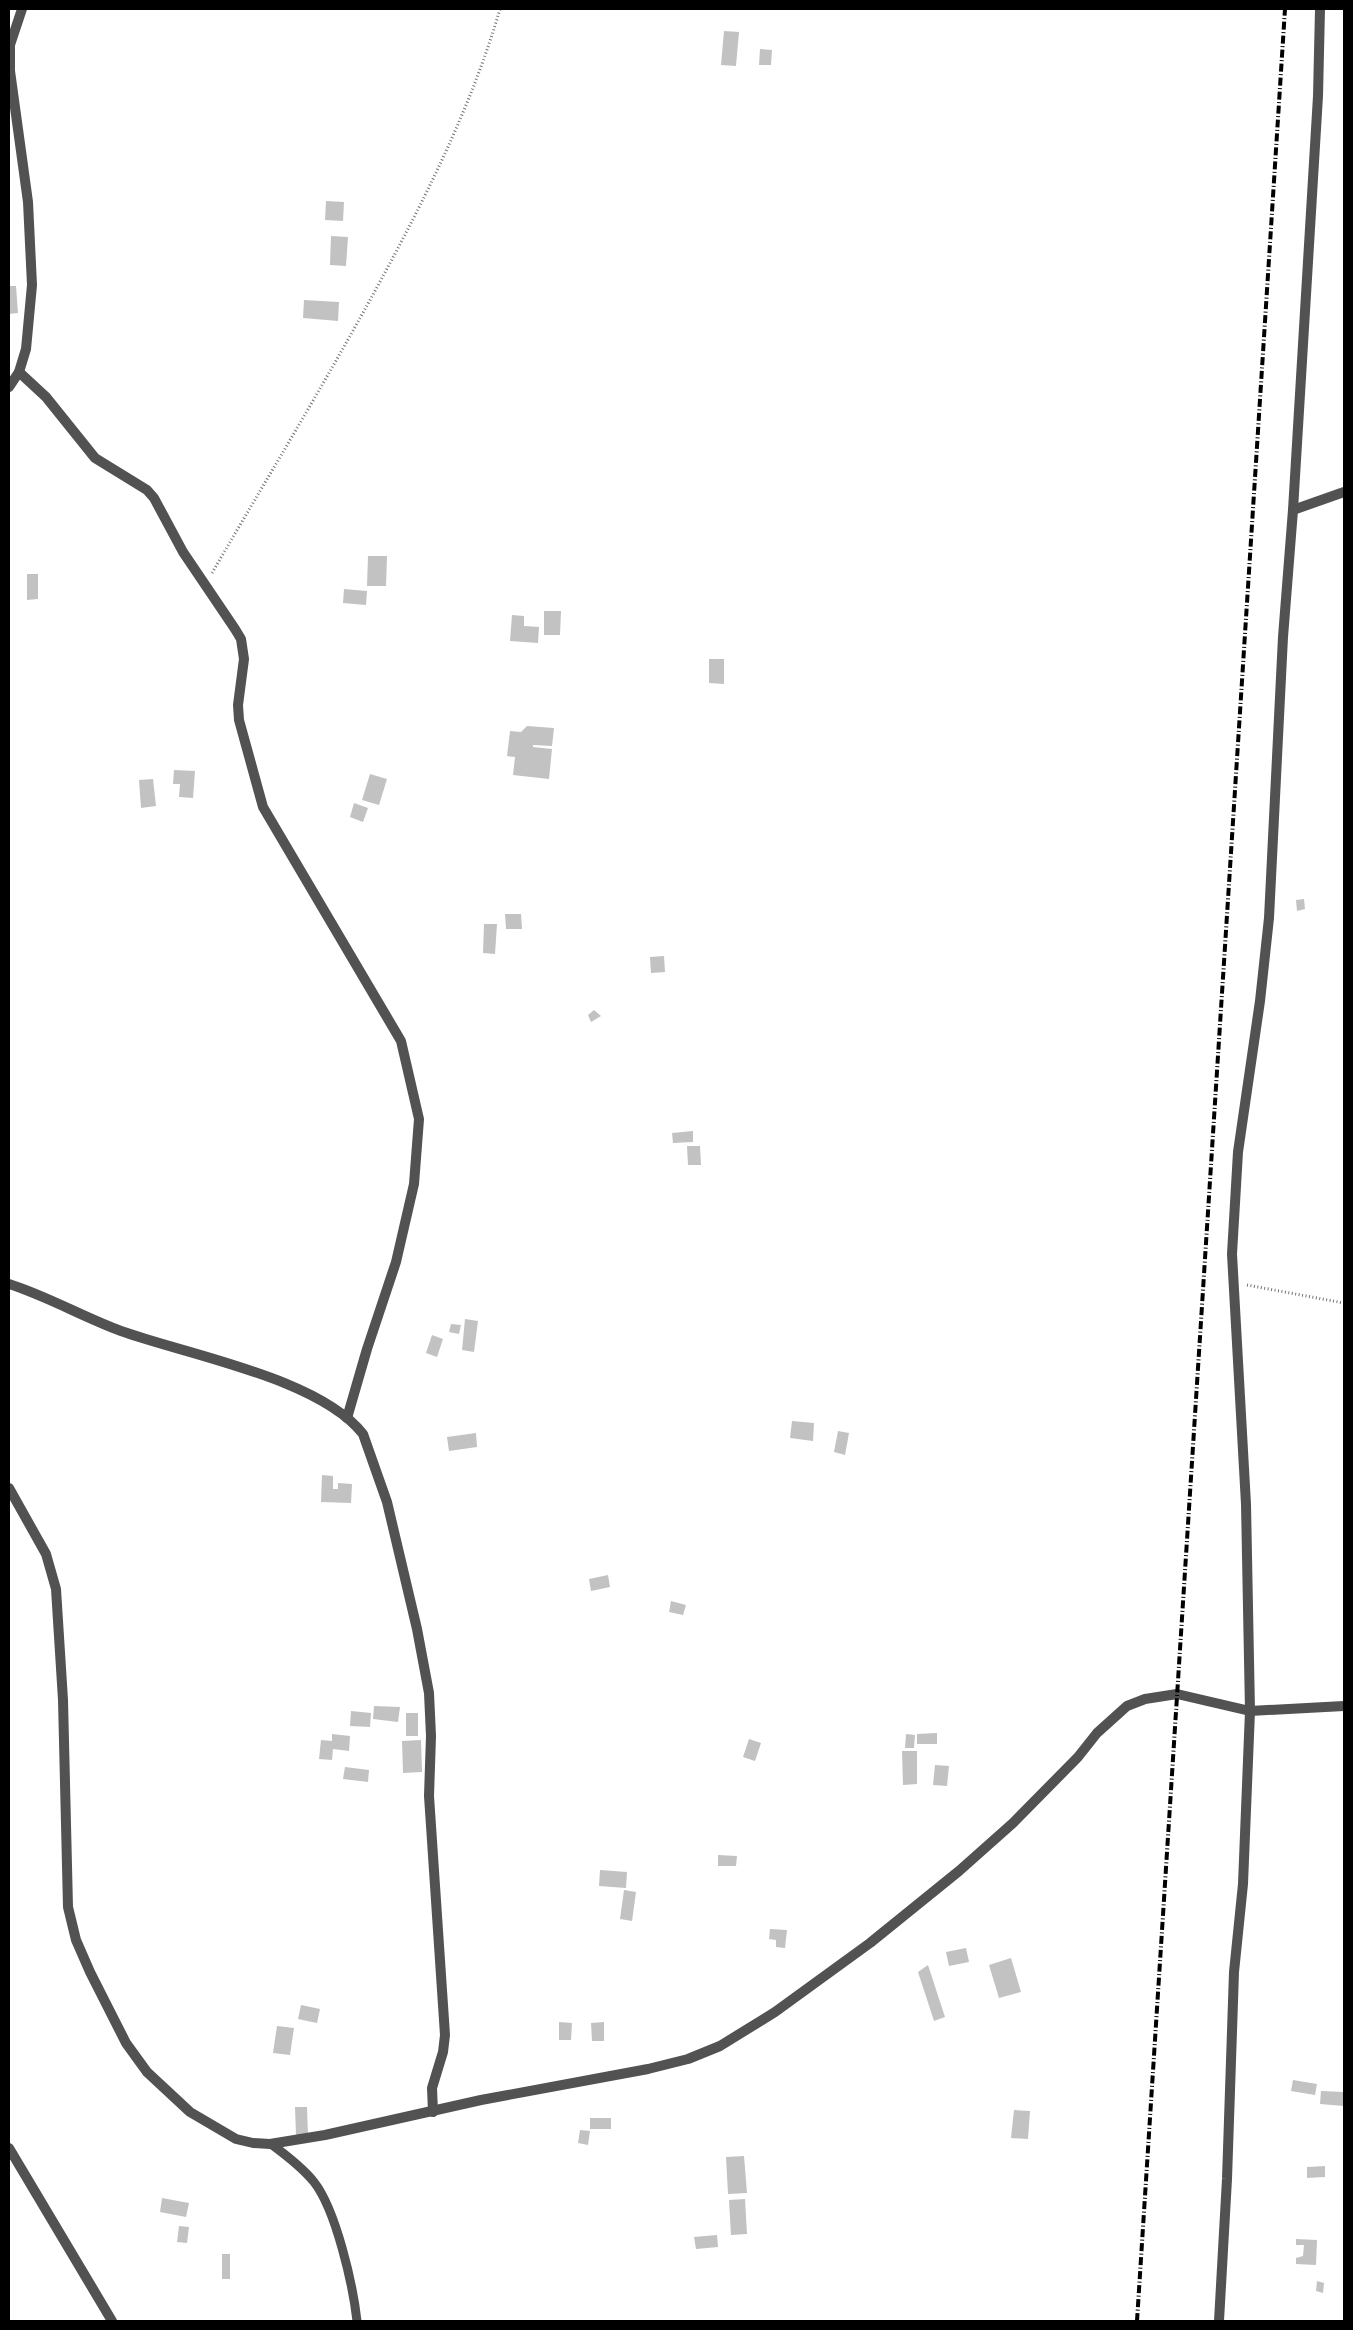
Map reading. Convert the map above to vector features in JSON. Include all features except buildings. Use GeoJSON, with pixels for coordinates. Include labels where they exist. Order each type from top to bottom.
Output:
{"type":"FeatureCollection","features":[{"type":"Feature","properties":{"kind":"street"},"geometry":{"type":"LineString","coordinates":[[1218,2321],[1228,2179],[1234,1972],[1243,1884],[1250,1711],[1246,1504],[1232,1254],[1238,1152],[1260,1001],[1269,918],[1283,637],[1293,510],[1318,96],[1320,9]]}},
{"type":"Feature","properties":{"kind":"street"},"geometry":{"type":"LineString","coordinates":[[9,387],[19,372],[26,349],[32,285],[28,202],[11,93],[10,71],[10,45],[21,10]]}},
{"type":"Feature","properties":{"kind":"street"},"geometry":{"type":"LineString","coordinates":[[19,372],[46,397],[95,458],[147,490],[154,498],[182,552],[235,629],[243,647],[244,659],[238,720],[263,807],[400,1041],[419,1119],[414,1184],[396,1262],[366,1349],[347,1418]]}},
{"type":"Feature","properties":{"kind":"street"},"geometry":{"type":"LineString","coordinates":[[1293,510],[1344,492]]}},
{"type":"Feature","properties":{"kind":"street"},"geometry":{"type":"LineString","coordinates":[[9,1284],[119,1330],[150,1341],[210,1357],[292,1387],[330,1406],[347,1418],[356,1425],[366,1440],[387,1502],[418,1629],[429,1694],[431,1736],[429,1796],[445,2036],[443,2052],[432,2088],[433,2112]]}},
{"type":"Feature","properties":{"kind":"street"},"geometry":{"type":"LineString","coordinates":[[9,1488],[46,1554],[56,1589],[63,1700],[68,1907],[76,1940],[90,1972],[126,2042],[147,2072],[190,2112],[236,2139],[253,2143],[271,2144],[325,2135],[480,2100],[648,2069],[688,2059],[720,2046],[775,2012],[870,1943],[959,1871],[1013,1823],[1078,1757],[1097,1733],[1127,1706],[1145,1699],[1177,1694],[1250,1711],[1344,1706]]}},
{"type":"Feature","properties":{"kind":"street"},"geometry":{"type":"LineString","coordinates":[[9,2148],[112,2321]]}},
{"type":"Feature","properties":{"kind":"lane"},"geometry":{"type":"LineString","coordinates":[[271,2144],[293,2160],[314,2182],[326,2200],[348,2276],[357,2321]]}},
{"type":"Feature","properties":{"kind":"path"},"geometry":{"type":"LineString","coordinates":[[205,584],[316,396],[409,228],[453,134],[500,9]]}},
{"type":"Feature","properties":{"kind":"path"},"geometry":{"type":"LineString","coordinates":[[1234,1283],[1344,1303]]}},
{"type":"Feature","properties":{"kind":"railway"},"geometry":{"type":"LineString","coordinates":[[1137,2321],[1285,9]]}}]}
